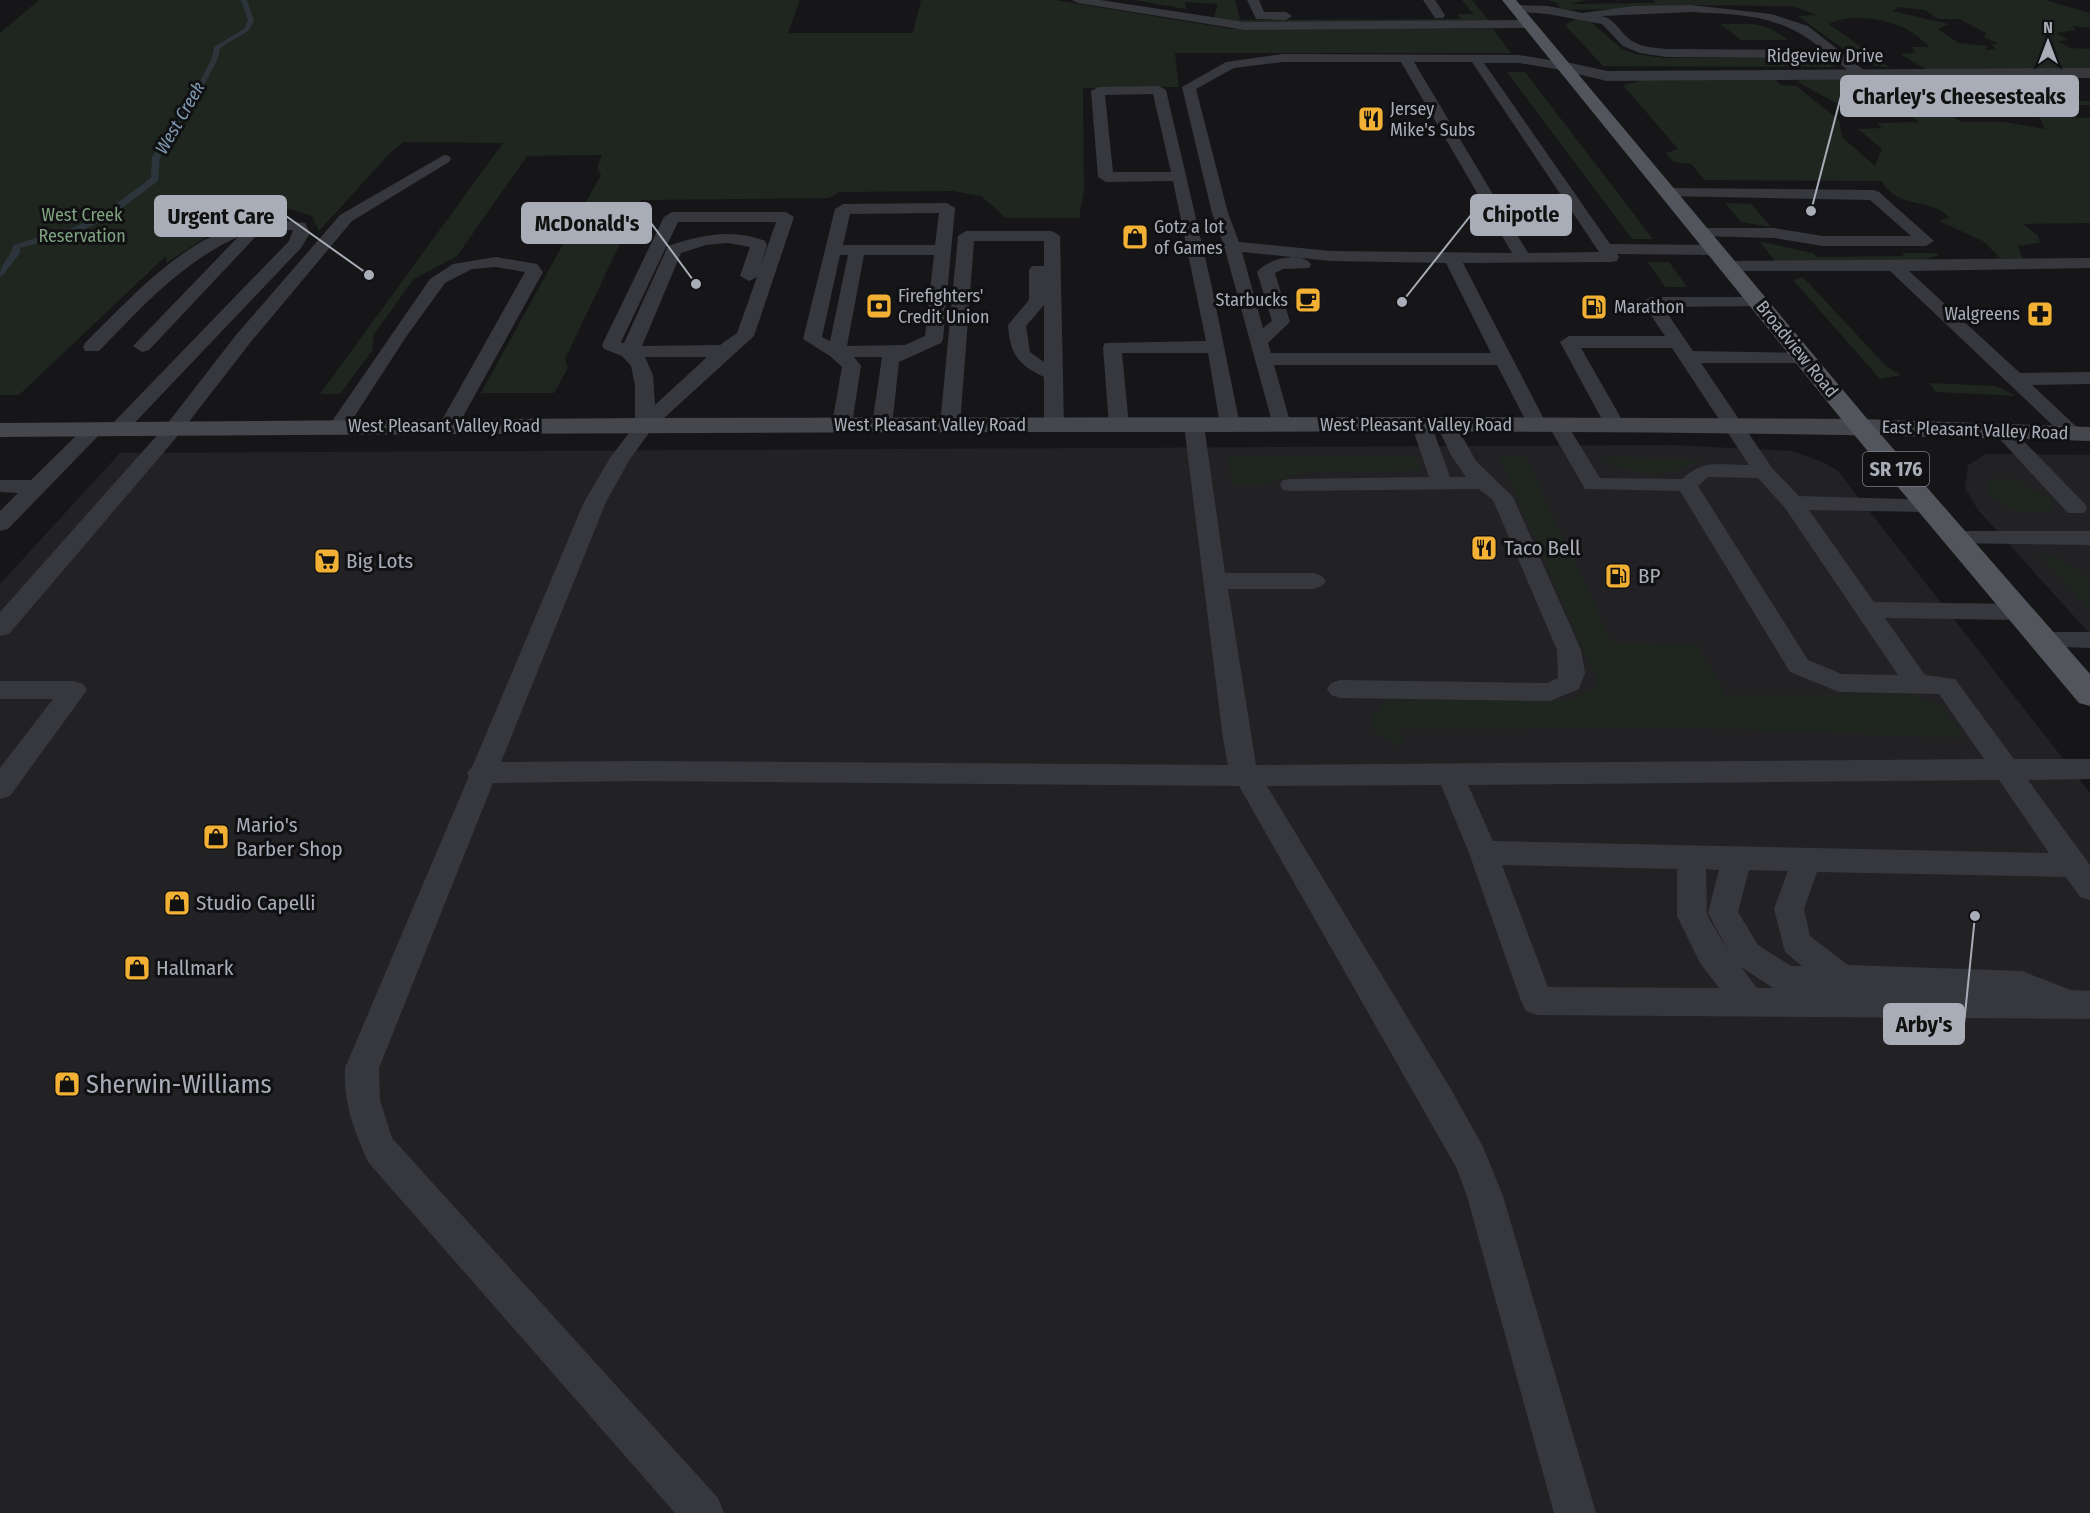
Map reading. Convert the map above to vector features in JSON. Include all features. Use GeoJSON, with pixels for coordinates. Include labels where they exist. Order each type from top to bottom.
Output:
{"type":"FeatureCollection","features":[{"type":"Feature","properties":{"kind":"main road","name":"Broadview Road"},"geometry":{"type":"LineString","coordinates":[[1513,4],[1860,426],[2090,695]]}},
{"type":"Feature","properties":{"kind":"main road","name":"West Pleasant Valley Road"},"geometry":{"type":"LineString","coordinates":[[0,430],[842,424],[1860,426]]}},
{"type":"Feature","properties":{"kind":"main road","name":"East Pleasant Valley Road"},"geometry":{"type":"LineString","coordinates":[[1860,426],[2081,433]]}},
{"type":"Feature","properties":{"kind":"street","name":"Ridgeview Drive"},"geometry":{"type":"LineString","coordinates":[[1562,66],[1607,76],[2090,74]]}},
{"type":"Feature","properties":{"kind":"lane"},"geometry":{"type":"LineString","coordinates":[[1078,0],[1245,26],[1528,22],[1593,14],[1739,10],[1794,23],[1863,75]]}},
{"type":"Feature","properties":{"kind":"lane"},"geometry":{"type":"LineString","coordinates":[[1253,0],[1260,16],[1439,15],[1429,0]]}},
{"type":"Feature","properties":{"kind":"lane"},"geometry":{"type":"LineString","coordinates":[[1513,4],[1635,19],[1773,18]]}},
{"type":"Feature","properties":{"kind":"lane"},"geometry":{"type":"LineString","coordinates":[[1593,14],[1606,21],[1628,43],[1644,50],[1666,54],[1803,52],[1839,57]]}},
{"type":"Feature","properties":{"kind":"lane"},"geometry":{"type":"LineString","coordinates":[[1281,425],[1232,246],[1220,213],[1190,87],[1230,65],[1272,60],[1406,58],[1562,66]]}},
{"type":"Feature","properties":{"kind":"lane"},"geometry":{"type":"LineString","coordinates":[[1406,58],[1523,258]]}},
{"type":"Feature","properties":{"kind":"lane"},"geometry":{"type":"LineString","coordinates":[[1261,350],[1281,322],[1266,272],[1273,266],[1286,262],[1455,264],[1523,258],[1611,257],[1478,62]]}},
{"type":"Feature","properties":{"kind":"lane"},"geometry":{"type":"LineString","coordinates":[[1179,176],[1106,177],[1098,91],[1159,90],[1179,176],[1216,347],[1230,425]]}},
{"type":"Feature","properties":{"kind":"lane"},"geometry":{"type":"LineString","coordinates":[[0,628],[174,428],[243,339],[346,218],[444,159]]}},
{"type":"Feature","properties":{"kind":"lane"},"geometry":{"type":"LineString","coordinates":[[1669,193],[1874,195],[1926,241],[1823,241],[1774,233],[1715,249]]}},
{"type":"Feature","properties":{"kind":"lane"},"geometry":{"type":"LineString","coordinates":[[842,424],[852,366],[837,352],[812,339],[843,209],[947,208],[934,339],[890,359],[882,425]]}},
{"type":"Feature","properties":{"kind":"lane"},"geometry":{"type":"LineString","coordinates":[[703,1513],[380,1150],[366,1119],[361,1089],[362,1068],[481,773],[595,502],[620,458],[645,425],[724,351],[745,336],[786,217],[672,217],[611,345],[630,352],[724,351]]}},
{"type":"Feature","properties":{"kind":"lane"},"geometry":{"type":"LineString","coordinates":[[118,429],[295,244],[302,233],[299,226],[288,223],[259,225],[229,235],[183,260],[92,347],[196,346]]}},
{"type":"Feature","properties":{"kind":"lane"},"geometry":{"type":"LineString","coordinates":[[128,346],[259,225]]}},
{"type":"Feature","properties":{"kind":"lane"},"geometry":{"type":"LineString","coordinates":[[128,346],[229,235]]}},
{"type":"Feature","properties":{"kind":"lane"},"geometry":{"type":"LineString","coordinates":[[950,425],[966,236],[1052,236],[1054,425]]}},
{"type":"Feature","properties":{"kind":"lane"},"geometry":{"type":"LineString","coordinates":[[630,352],[674,250],[728,238],[751,241],[759,245],[742,301],[745,336]]}},
{"type":"Feature","properties":{"kind":"lane"},"geometry":{"type":"LineString","coordinates":[[1232,246],[1331,256],[1455,264]]}},
{"type":"Feature","properties":{"kind":"lane"},"geometry":{"type":"LineString","coordinates":[[959,323],[972,292],[976,247],[1037,247],[1038,301],[1017,325],[1018,350],[1027,361],[1053,374]]}},
{"type":"Feature","properties":{"kind":"lane"},"geometry":{"type":"LineString","coordinates":[[1605,249],[1715,249],[1894,266],[2090,263]]}},
{"type":"Feature","properties":{"kind":"lane"},"geometry":{"type":"LineString","coordinates":[[832,250],[944,250]]}},
{"type":"Feature","properties":{"kind":"lane"},"geometry":{"type":"LineString","coordinates":[[837,352],[857,250]]}},
{"type":"Feature","properties":{"kind":"lane"},"geometry":{"type":"LineString","coordinates":[[338,427],[406,323],[438,279],[452,270],[469,265],[494,263],[531,268],[534,272],[448,427]]}},
{"type":"Feature","properties":{"kind":"lane"},"geometry":{"type":"LineString","coordinates":[[1455,264],[1502,359],[1547,425],[1593,484],[1688,485],[1703,471],[1764,472]]}},
{"type":"Feature","properties":{"kind":"lane"},"geometry":{"type":"LineString","coordinates":[[1894,266],[2015,379],[2081,433]]}},
{"type":"Feature","properties":{"kind":"lane"},"geometry":{"type":"LineString","coordinates":[[1759,302],[1651,303],[1764,472],[1793,503],[1918,684]]}},
{"type":"Feature","properties":{"kind":"lane"},"geometry":{"type":"LineString","coordinates":[[1615,425],[1569,342],[1804,357]]}},
{"type":"Feature","properties":{"kind":"lane"},"geometry":{"type":"LineString","coordinates":[[1119,425],[1112,347],[1216,347]]}},
{"type":"Feature","properties":{"kind":"lane"},"geometry":{"type":"LineString","coordinates":[[1261,350],[1502,359]]}},
{"type":"Feature","properties":{"kind":"lane"},"geometry":{"type":"LineString","coordinates":[[837,352],[907,351]]}},
{"type":"Feature","properties":{"kind":"lane"},"geometry":{"type":"LineString","coordinates":[[630,352],[640,364],[645,393],[645,425]]}},
{"type":"Feature","properties":{"kind":"lane"},"geometry":{"type":"LineString","coordinates":[[2015,379],[2090,378]]}},
{"type":"Feature","properties":{"kind":"lane"},"geometry":{"type":"LineString","coordinates":[[1421,424],[1442,484]]}},
{"type":"Feature","properties":{"kind":"lane"},"geometry":{"type":"LineString","coordinates":[[1340,689],[1550,692],[1570,684],[1572,673],[1569,650],[1507,507],[1502,497],[1482,483],[1464,463],[1446,424]]}},
{"type":"Feature","properties":{"kind":"lane"},"geometry":{"type":"LineString","coordinates":[[1194,425],[1236,740],[1246,776],[1364,970],[1471,1159],[1485,1196],[1575,1513]]}},
{"type":"Feature","properties":{"kind":"lane"},"geometry":{"type":"LineString","coordinates":[[0,524],[94,429]]}},
{"type":"Feature","properties":{"kind":"lane"},"geometry":{"type":"LineString","coordinates":[[2003,431],[2085,513]]}},
{"type":"Feature","properties":{"kind":"lane"},"geometry":{"type":"LineString","coordinates":[[1290,485],[1482,483]]}},
{"type":"Feature","properties":{"kind":"lane"},"geometry":{"type":"LineString","coordinates":[[1688,485],[1800,666],[1839,684],[1946,684],[2082,876]]}},
{"type":"Feature","properties":{"kind":"lane"},"geometry":{"type":"LineString","coordinates":[[0,486],[38,487]]}},
{"type":"Feature","properties":{"kind":"lane"},"geometry":{"type":"LineString","coordinates":[[1793,503],[1928,505]]}},
{"type":"Feature","properties":{"kind":"lane"},"geometry":{"type":"LineString","coordinates":[[1956,538],[2090,538]]}},
{"type":"Feature","properties":{"kind":"lane"},"geometry":{"type":"LineString","coordinates":[[1214,581],[1314,581]]}},
{"type":"Feature","properties":{"kind":"lane"},"geometry":{"type":"LineString","coordinates":[[1867,610],[2019,612]]}},
{"type":"Feature","properties":{"kind":"lane"},"geometry":{"type":"LineString","coordinates":[[2044,640],[2090,640]]}},
{"type":"Feature","properties":{"kind":"lane"},"geometry":{"type":"LineString","coordinates":[[0,690],[74,690],[0,788]]}},
{"type":"Feature","properties":{"kind":"lane"},"geometry":{"type":"LineString","coordinates":[[481,773],[651,771],[1246,776],[2090,769]]}},
{"type":"Feature","properties":{"kind":"lane"},"geometry":{"type":"LineString","coordinates":[[1450,774],[1484,853],[1537,1001],[2083,1005]]}},
{"type":"Feature","properties":{"kind":"lane"},"geometry":{"type":"LineString","coordinates":[[1484,853],[1807,860],[2082,876]]}},
{"type":"Feature","properties":{"kind":"lane"},"geometry":{"type":"LineString","coordinates":[[1691,857],[1692,916],[1711,953],[1749,1003]]}},
{"type":"Feature","properties":{"kind":"lane"},"geometry":{"type":"LineString","coordinates":[[1737,858],[1723,914],[1747,955],[1787,980],[1842,979],[2022,985],[2083,1005]]}},
{"type":"Feature","properties":{"kind":"lane"},"geometry":{"type":"LineString","coordinates":[[1807,860],[1790,909],[1796,942],[1842,979]]}},
{"type":"Feature","properties":{"kind":"shaded area"},"geometry":{"type":"Polygon","coordinates":[[[1673,445],[1792,451],[1825,463],[1838,471],[2090,793],[2090,1513],[0,1513],[0,584],[120,453],[1673,445]]]}},
{"type":"Feature","properties":{"kind":"shaded area"},"geometry":{"type":"Polygon","coordinates":[[[1986,454],[2090,455],[2090,634],[1978,510],[1965,488],[1968,465],[1986,454]]]}},
{"type":"Feature","properties":{"kind":"green space","name":"West Creek Reservation"},"geometry":{"type":"Polygon","coordinates":[[[39,0],[800,0],[788,33],[913,33],[921,0],[1055,0],[1232,29],[1493,29],[1511,53],[1175,53],[1179,87],[1083,88],[1084,190],[1079,218],[1006,218],[981,196],[953,191],[839,192],[829,198],[641,200],[565,359],[568,368],[554,393],[481,393],[601,175],[597,168],[602,155],[527,156],[457,256],[414,279],[374,334],[372,351],[340,394],[320,394],[503,143],[404,142],[390,153],[319,231],[312,216],[277,205],[237,217],[166,263],[166,256],[19,395],[0,395],[0,33],[39,0]]]}},
{"type":"Feature","properties":{"kind":"green space"},"geometry":{"type":"Polygon","coordinates":[[[1134,0],[1235,0],[1240,20],[1460,19],[1458,14],[1473,14],[1462,0],[1472,0],[1489,21],[1253,23],[1216,19],[1214,17],[1218,4],[1185,2],[1186,9],[1134,0]]]}},
{"type":"Feature","properties":{"kind":"green space"},"geometry":{"type":"Polygon","coordinates":[[[1548,0],[1588,0],[1569,4],[1655,3],[1653,0],[2045,0],[2090,13],[2090,28],[2073,26],[2075,30],[2056,33],[2068,40],[2058,41],[2071,48],[2090,49],[2090,70],[1927,70],[1900,54],[1914,53],[1911,47],[1930,47],[1898,25],[1857,18],[1829,24],[1890,68],[1864,64],[1798,16],[1817,15],[1792,6],[1677,5],[1674,8],[1561,10],[1558,3],[1548,0]],[[1899,7],[1892,11],[1949,24],[1938,29],[1958,43],[1988,46],[1985,50],[1995,49],[1992,44],[1999,44],[1984,37],[1986,33],[1959,19],[1938,19],[1925,10],[1899,7]]]}},
{"type":"Feature","properties":{"kind":"green space"},"geometry":{"type":"Polygon","coordinates":[[[1575,19],[1590,21],[1622,49],[1636,54],[1663,58],[1819,57],[1837,64],[1832,67],[1603,66],[1565,25],[1575,19]]]}},
{"type":"Feature","properties":{"kind":"green space"},"geometry":{"type":"Polygon","coordinates":[[[1720,24],[1756,24],[1771,29],[1788,40],[1741,40],[1720,24]]]}},
{"type":"Feature","properties":{"kind":"green space"},"geometry":{"type":"Polygon","coordinates":[[[1507,72],[1525,72],[1653,239],[1632,239],[1507,72]]]}},
{"type":"Feature","properties":{"kind":"green space"},"geometry":{"type":"Polygon","coordinates":[[[1952,78],[1989,101],[1980,106],[1958,106],[1964,110],[1947,111],[1961,122],[2004,122],[2045,129],[2038,115],[2020,103],[2001,102],[1968,78],[2056,78],[2081,90],[2060,93],[2073,101],[2090,101],[2090,105],[2066,105],[2069,110],[2052,110],[2064,117],[2090,118],[2090,223],[2023,224],[2038,236],[2040,243],[2018,246],[2023,259],[2000,258],[1983,241],[1939,221],[1949,217],[1942,211],[1896,196],[1882,181],[1705,180],[1691,164],[1674,162],[1666,153],[1678,149],[1623,85],[1641,81],[1776,80],[1781,85],[1796,86],[1839,120],[1842,137],[1875,166],[1882,149],[1858,129],[1882,128],[1877,123],[1919,122],[1899,107],[1842,106],[1799,83],[1799,79],[1952,78]]]}},
{"type":"Feature","properties":{"kind":"green space"},"geometry":{"type":"Polygon","coordinates":[[[1725,203],[1751,204],[1771,227],[1741,222],[1725,203]]]}},
{"type":"Feature","properties":{"kind":"green space"},"geometry":{"type":"Polygon","coordinates":[[[1759,241],[1813,253],[1817,257],[1904,256],[1902,253],[1935,253],[1939,256],[1918,260],[1775,261],[1759,241]]]}},
{"type":"Feature","properties":{"kind":"green space"},"geometry":{"type":"Polygon","coordinates":[[[1648,262],[1669,262],[1687,287],[1665,287],[1648,262]]]}},
{"type":"Feature","properties":{"kind":"green space"},"geometry":{"type":"Polygon","coordinates":[[[1803,277],[1886,366],[1901,375],[1880,379],[1793,280],[1803,277]]]}},
{"type":"Feature","properties":{"kind":"green space"},"geometry":{"type":"Polygon","coordinates":[[[1929,383],[1996,386],[2016,396],[1936,392],[1929,383]]]}},
{"type":"Feature","properties":{"kind":"green space"},"geometry":{"type":"Polygon","coordinates":[[[1415,456],[1422,470],[1300,473],[1264,486],[1233,486],[1228,457],[1415,456]]]}},
{"type":"Feature","properties":{"kind":"green space"},"geometry":{"type":"Polygon","coordinates":[[[1499,456],[1525,456],[1612,642],[1697,644],[1726,695],[1914,695],[1942,706],[1964,738],[1702,728],[1395,729],[1406,743],[1393,745],[1373,729],[1372,717],[1389,699],[1569,700],[1599,685],[1499,456]]]}},
{"type":"Feature","properties":{"kind":"green space"},"geometry":{"type":"Polygon","coordinates":[[[1600,457],[1700,459],[1676,471],[1650,474],[1624,469],[1600,457]]]}},
{"type":"Feature","properties":{"kind":"green space"},"geometry":{"type":"Polygon","coordinates":[[[1991,479],[2015,479],[2051,499],[2053,512],[2023,512],[2009,508],[1986,490],[1991,479]]]}},
{"type":"Feature","properties":{"kind":"green space"},"geometry":{"type":"Polygon","coordinates":[[[2037,553],[2061,559],[2090,579],[2090,610],[2037,553]]]}},
{"type":"Feature","properties":{"kind":"waterway","name":"West Creek"},"geometry":{"type":"LineString","coordinates":[[0,273],[17,251],[16,247],[75,230],[104,217],[155,179],[156,157],[198,91],[215,58],[217,47],[246,30],[251,21],[245,1],[241,0]]}},
{"type":"Feature","properties":{"kind":"place","name":"Jersey Mike's Subs"},"geometry":{"type":"Point","coordinates":[1371,119]}},
{"type":"Feature","properties":{"kind":"place","name":"Charley's Cheesesteaks"},"geometry":{"type":"Point","coordinates":[1811,211]}},
{"type":"Feature","properties":{"kind":"place","name":"Gotz a lot of Games"},"geometry":{"type":"Point","coordinates":[1135,237]}},
{"type":"Feature","properties":{"kind":"place","name":"Urgent Care"},"geometry":{"type":"Point","coordinates":[369,275]}},
{"type":"Feature","properties":{"kind":"place","name":"McDonald's"},"geometry":{"type":"Point","coordinates":[696,284]}},
{"type":"Feature","properties":{"kind":"place","name":"Starbucks"},"geometry":{"type":"Point","coordinates":[1308,300]}},
{"type":"Feature","properties":{"kind":"place","name":"Chipotle"},"geometry":{"type":"Point","coordinates":[1402,302]}},
{"type":"Feature","properties":{"kind":"place","name":"Firefighters' Credit Union"},"geometry":{"type":"Point","coordinates":[879,306]}},
{"type":"Feature","properties":{"kind":"place","name":"Marathon"},"geometry":{"type":"Point","coordinates":[1594,307]}},
{"type":"Feature","properties":{"kind":"place","name":"Walgreens"},"geometry":{"type":"Point","coordinates":[2040,314]}},
{"type":"Feature","properties":{"kind":"place","name":"Taco Bell"},"geometry":{"type":"Point","coordinates":[1484,548]}},
{"type":"Feature","properties":{"kind":"place","name":"Big Lots"},"geometry":{"type":"Point","coordinates":[327,561]}},
{"type":"Feature","properties":{"kind":"place","name":"BP"},"geometry":{"type":"Point","coordinates":[1618,576]}},
{"type":"Feature","properties":{"kind":"place","name":"Mario's Barber Shop"},"geometry":{"type":"Point","coordinates":[216,837]}},
{"type":"Feature","properties":{"kind":"place","name":"Studio Capelli"},"geometry":{"type":"Point","coordinates":[177,903]}},
{"type":"Feature","properties":{"kind":"place","name":"Arby's"},"geometry":{"type":"Point","coordinates":[1975,916]}},
{"type":"Feature","properties":{"kind":"place","name":"Hallmark"},"geometry":{"type":"Point","coordinates":[137,968]}},
{"type":"Feature","properties":{"kind":"place","name":"Sherwin-Williams"},"geometry":{"type":"Point","coordinates":[67,1084]}}]}
